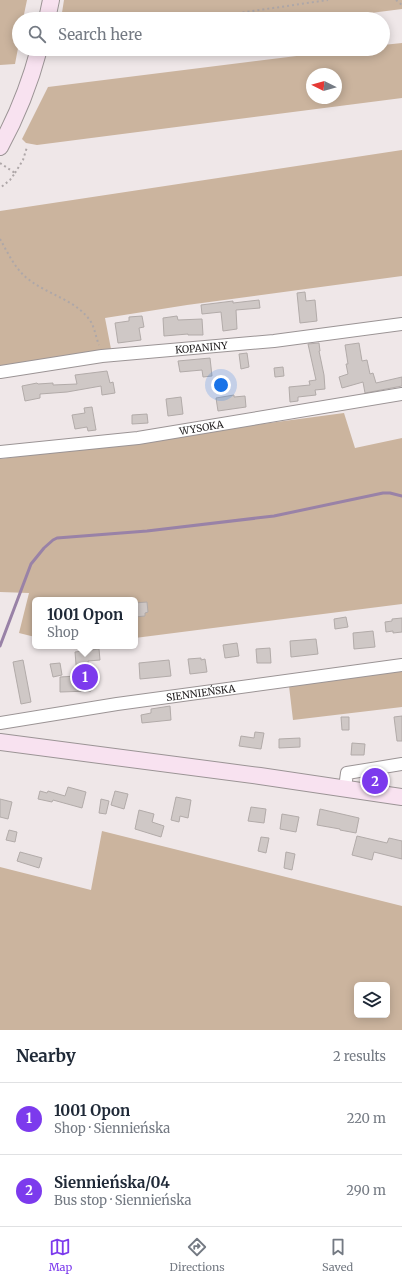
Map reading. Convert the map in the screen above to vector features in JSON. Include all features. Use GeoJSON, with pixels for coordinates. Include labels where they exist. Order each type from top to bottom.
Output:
{"type":"FeatureCollection","features":[{"type":"Feature","properties":{"kind":"main road"},"geometry":{"type":"LineString","coordinates":[[48,12],[51,0]]}},
{"type":"Feature","properties":{"kind":"main road"},"geometry":{"type":"LineString","coordinates":[[0,147],[22,100],[38,56]]}},
{"type":"Feature","properties":{"kind":"main road"},"geometry":{"type":"LineString","coordinates":[[0,742],[402,797]]}},
{"type":"Feature","properties":{"kind":"street","name":"KOPANINY"},"geometry":{"type":"LineString","coordinates":[[0,372],[102,356],[274,341],[402,324]]}},
{"type":"Feature","properties":{"kind":"street","name":"WYSOKA"},"geometry":{"type":"LineString","coordinates":[[0,452],[138,438],[402,394]]}},
{"type":"Feature","properties":{"kind":"street","name":"SIENNIEŃSKA"},"geometry":{"type":"LineString","coordinates":[[0,723],[117,704],[402,665]]}},
{"type":"Feature","properties":{"kind":"street"},"geometry":{"type":"LineString","coordinates":[[345,788],[347,773],[402,764]]}},
{"type":"Feature","properties":{"kind":"path"},"geometry":{"type":"LineString","coordinates":[[246,12],[328,0]]}},
{"type":"Feature","properties":{"kind":"path"},"geometry":{"type":"LineString","coordinates":[[396,0],[402,5]]}},
{"type":"Feature","properties":{"kind":"path"},"geometry":{"type":"LineString","coordinates":[[0,188],[10,180],[15,173],[23,160],[28,147]]}},
{"type":"Feature","properties":{"kind":"path"},"geometry":{"type":"LineString","coordinates":[[0,163],[15,173]]}},
{"type":"Feature","properties":{"kind":"path"},"geometry":{"type":"LineString","coordinates":[[0,239],[18,271],[41,288],[69,302],[84,313],[92,324],[102,356]]}},
{"type":"Feature","properties":{"kind":"shaded area"},"geometry":{"type":"Polygon","coordinates":[[[0,0],[27,0],[24,12],[12,12],[12,56],[17,56],[15,64],[0,65],[0,0]]]}},
{"type":"Feature","properties":{"kind":"shaded area"},"geometry":{"type":"Polygon","coordinates":[[[64,0],[402,0],[402,9],[379,12],[62,12],[64,0]]]}},
{"type":"Feature","properties":{"kind":"shaded area"},"geometry":{"type":"Polygon","coordinates":[[[402,43],[402,98],[37,145],[26,143],[22,139],[48,87],[297,56],[390,56],[390,44],[402,43]]]}},
{"type":"Feature","properties":{"kind":"shaded area"},"geometry":{"type":"Polygon","coordinates":[[[402,150],[402,276],[187,305],[105,318],[111,349],[0,366],[0,211],[402,150]]]}},
{"type":"Feature","properties":{"kind":"shaded area"},"geometry":{"type":"Polygon","coordinates":[[[344,413],[355,448],[402,438],[402,604],[138,638],[138,597],[32,597],[32,636],[19,633],[29,593],[0,592],[0,459],[344,413]]]}},
{"type":"Feature","properties":{"kind":"shaded area"},"geometry":{"type":"Polygon","coordinates":[[[402,671],[402,707],[293,720],[289,686],[402,671]]]}},
{"type":"Feature","properties":{"kind":"shaded area"},"geometry":{"type":"Polygon","coordinates":[[[102,831],[402,906],[402,1030],[0,1030],[0,867],[91,890],[102,831]]]}},
{"type":"Feature","properties":{"kind":"building"},"geometry":{"type":"Polygon","coordinates":[[[305,292],[306,301],[315,300],[317,321],[300,323],[297,293],[305,292]]]}},
{"type":"Feature","properties":{"kind":"building"},"geometry":{"type":"Polygon","coordinates":[[[259,300],[260,308],[236,310],[237,329],[223,331],[221,312],[202,314],[201,305],[233,301],[233,303],[259,300]]]}},
{"type":"Feature","properties":{"kind":"building"},"geometry":{"type":"Polygon","coordinates":[[[142,316],[144,327],[139,328],[141,340],[118,343],[115,323],[129,321],[129,317],[142,316]]]}},
{"type":"Feature","properties":{"kind":"building"},"geometry":{"type":"Polygon","coordinates":[[[177,316],[178,320],[202,319],[203,335],[188,334],[164,336],[163,318],[177,316]]]}},
{"type":"Feature","properties":{"kind":"building"},"geometry":{"type":"Polygon","coordinates":[[[319,343],[325,389],[315,390],[316,395],[298,397],[298,401],[290,402],[289,387],[310,385],[309,381],[316,380],[308,344],[319,343]]]}},
{"type":"Feature","properties":{"kind":"building"},"geometry":{"type":"Polygon","coordinates":[[[359,343],[362,361],[367,360],[370,374],[373,373],[376,383],[402,377],[402,386],[365,393],[363,382],[342,388],[339,377],[348,374],[345,345],[359,343]]]}},
{"type":"Feature","properties":{"kind":"building"},"geometry":{"type":"Polygon","coordinates":[[[247,353],[249,367],[241,369],[239,354],[247,353]]]}},
{"type":"Feature","properties":{"kind":"building"},"geometry":{"type":"Polygon","coordinates":[[[210,358],[212,376],[203,377],[202,370],[180,372],[178,361],[210,358]]]}},
{"type":"Feature","properties":{"kind":"building"},"geometry":{"type":"Polygon","coordinates":[[[283,367],[284,376],[275,377],[274,368],[283,367]]]}},
{"type":"Feature","properties":{"kind":"building"},"geometry":{"type":"Polygon","coordinates":[[[107,371],[110,383],[113,382],[115,393],[102,395],[101,386],[67,392],[40,394],[40,398],[25,401],[22,386],[37,383],[53,383],[53,385],[77,384],[75,375],[107,371]]]}},
{"type":"Feature","properties":{"kind":"building"},"geometry":{"type":"Polygon","coordinates":[[[234,395],[234,397],[245,396],[246,407],[218,411],[216,398],[234,395]]]}},
{"type":"Feature","properties":{"kind":"building"},"geometry":{"type":"Polygon","coordinates":[[[181,397],[183,414],[168,416],[166,399],[181,397]]]}},
{"type":"Feature","properties":{"kind":"building"},"geometry":{"type":"Polygon","coordinates":[[[92,407],[96,430],[88,431],[87,427],[75,429],[72,415],[85,413],[84,408],[92,407]]]}},
{"type":"Feature","properties":{"kind":"building"},"geometry":{"type":"Polygon","coordinates":[[[147,414],[148,423],[132,424],[132,415],[147,414]]]}},
{"type":"Feature","properties":{"kind":"building"},"geometry":{"type":"Polygon","coordinates":[[[147,602],[148,612],[145,613],[145,616],[138,617],[138,603],[147,602]]]}},
{"type":"Feature","properties":{"kind":"building"},"geometry":{"type":"Polygon","coordinates":[[[346,617],[348,627],[335,629],[334,619],[346,617]]]}},
{"type":"Feature","properties":{"kind":"building"},"geometry":{"type":"Polygon","coordinates":[[[402,618],[402,632],[386,632],[385,622],[392,621],[392,619],[402,618]]]}},
{"type":"Feature","properties":{"kind":"building"},"geometry":{"type":"Polygon","coordinates":[[[373,631],[375,647],[354,649],[353,633],[373,631]]]}},
{"type":"Feature","properties":{"kind":"building"},"geometry":{"type":"Polygon","coordinates":[[[316,639],[318,654],[291,657],[290,641],[316,639]]]}},
{"type":"Feature","properties":{"kind":"building"},"geometry":{"type":"Polygon","coordinates":[[[237,643],[239,656],[225,658],[223,645],[237,643]]]}},
{"type":"Feature","properties":{"kind":"building"},"geometry":{"type":"Polygon","coordinates":[[[270,648],[271,663],[257,663],[256,649],[270,648]]]}},
{"type":"Feature","properties":{"kind":"building"},"geometry":{"type":"Polygon","coordinates":[[[99,649],[100,660],[88,661],[91,691],[60,692],[60,677],[77,676],[75,652],[99,649]]]}},
{"type":"Feature","properties":{"kind":"building"},"geometry":{"type":"Polygon","coordinates":[[[201,658],[201,660],[205,659],[207,672],[190,674],[188,659],[201,658]]]}},
{"type":"Feature","properties":{"kind":"building"},"geometry":{"type":"Polygon","coordinates":[[[23,660],[31,702],[21,704],[13,662],[23,660]]]}},
{"type":"Feature","properties":{"kind":"building"},"geometry":{"type":"Polygon","coordinates":[[[169,660],[171,676],[140,679],[139,663],[169,660]]]}},
{"type":"Feature","properties":{"kind":"building"},"geometry":{"type":"Polygon","coordinates":[[[60,663],[62,675],[53,677],[50,664],[60,663]]]}},
{"type":"Feature","properties":{"kind":"building"},"geometry":{"type":"Polygon","coordinates":[[[170,706],[171,720],[142,723],[141,715],[151,713],[151,709],[170,706]]]}},
{"type":"Feature","properties":{"kind":"building"},"geometry":{"type":"Polygon","coordinates":[[[402,716],[402,741],[397,741],[394,717],[402,716]]]}},
{"type":"Feature","properties":{"kind":"building"},"geometry":{"type":"Polygon","coordinates":[[[341,717],[349,717],[349,730],[342,730],[341,717]]]}},
{"type":"Feature","properties":{"kind":"building"},"geometry":{"type":"Polygon","coordinates":[[[255,732],[264,733],[261,749],[239,746],[241,736],[254,738],[255,732]]]}},
{"type":"Feature","properties":{"kind":"building"},"geometry":{"type":"Polygon","coordinates":[[[300,738],[300,747],[279,748],[279,739],[300,738]]]}},
{"type":"Feature","properties":{"kind":"building"},"geometry":{"type":"Polygon","coordinates":[[[352,743],[365,744],[364,755],[351,755],[352,743]]]}},
{"type":"Feature","properties":{"kind":"building"},"geometry":{"type":"Polygon","coordinates":[[[68,787],[86,792],[82,808],[53,800],[52,802],[38,799],[40,791],[47,793],[48,791],[65,796],[68,787]]]}},
{"type":"Feature","properties":{"kind":"building"},"geometry":{"type":"Polygon","coordinates":[[[115,791],[128,794],[124,809],[111,805],[115,791]]]}},
{"type":"Feature","properties":{"kind":"building"},"geometry":{"type":"Polygon","coordinates":[[[176,797],[191,800],[188,818],[180,816],[179,822],[171,820],[176,797]]]}},
{"type":"Feature","properties":{"kind":"building"},"geometry":{"type":"Polygon","coordinates":[[[0,799],[12,802],[8,819],[0,817],[0,799]]]}},
{"type":"Feature","properties":{"kind":"building"},"geometry":{"type":"Polygon","coordinates":[[[101,799],[109,801],[106,814],[99,813],[101,799]]]}},
{"type":"Feature","properties":{"kind":"building"},"geometry":{"type":"Polygon","coordinates":[[[251,807],[266,809],[264,823],[248,821],[251,807]]]}},
{"type":"Feature","properties":{"kind":"building"},"geometry":{"type":"Polygon","coordinates":[[[320,809],[359,818],[356,833],[317,825],[320,809]]]}},
{"type":"Feature","properties":{"kind":"building"},"geometry":{"type":"Polygon","coordinates":[[[139,810],[154,814],[152,822],[164,826],[161,837],[135,829],[139,810]]]}},
{"type":"Feature","properties":{"kind":"building"},"geometry":{"type":"Polygon","coordinates":[[[282,814],[299,817],[296,832],[280,829],[282,814]]]}},
{"type":"Feature","properties":{"kind":"building"},"geometry":{"type":"Polygon","coordinates":[[[9,830],[17,832],[15,842],[6,840],[9,830]]]}},
{"type":"Feature","properties":{"kind":"building"},"geometry":{"type":"Polygon","coordinates":[[[357,836],[387,843],[389,838],[402,841],[402,859],[374,852],[372,860],[352,855],[357,836]]]}},
{"type":"Feature","properties":{"kind":"building"},"geometry":{"type":"Polygon","coordinates":[[[261,837],[269,838],[266,853],[258,851],[261,837]]]}},
{"type":"Feature","properties":{"kind":"building"},"geometry":{"type":"Polygon","coordinates":[[[20,852],[42,858],[39,868],[17,861],[20,852]]]}},
{"type":"Feature","properties":{"kind":"building"},"geometry":{"type":"Polygon","coordinates":[[[286,852],[295,854],[292,870],[284,868],[286,852]]]}},
{"type":"Feature","properties":{"kind":"waterway"},"geometry":{"type":"LineString","coordinates":[[0,646],[31,564],[44,548],[57,538],[147,531],[274,516],[383,493],[402,496]]}},
{"type":"Feature","properties":{"kind":"place","name":"1001 Opon"},"geometry":{"type":"Point","coordinates":[85,677]}},
{"type":"Feature","properties":{"kind":"place","name":"Siennieńska/04"},"geometry":{"type":"Point","coordinates":[375,781]}}]}
